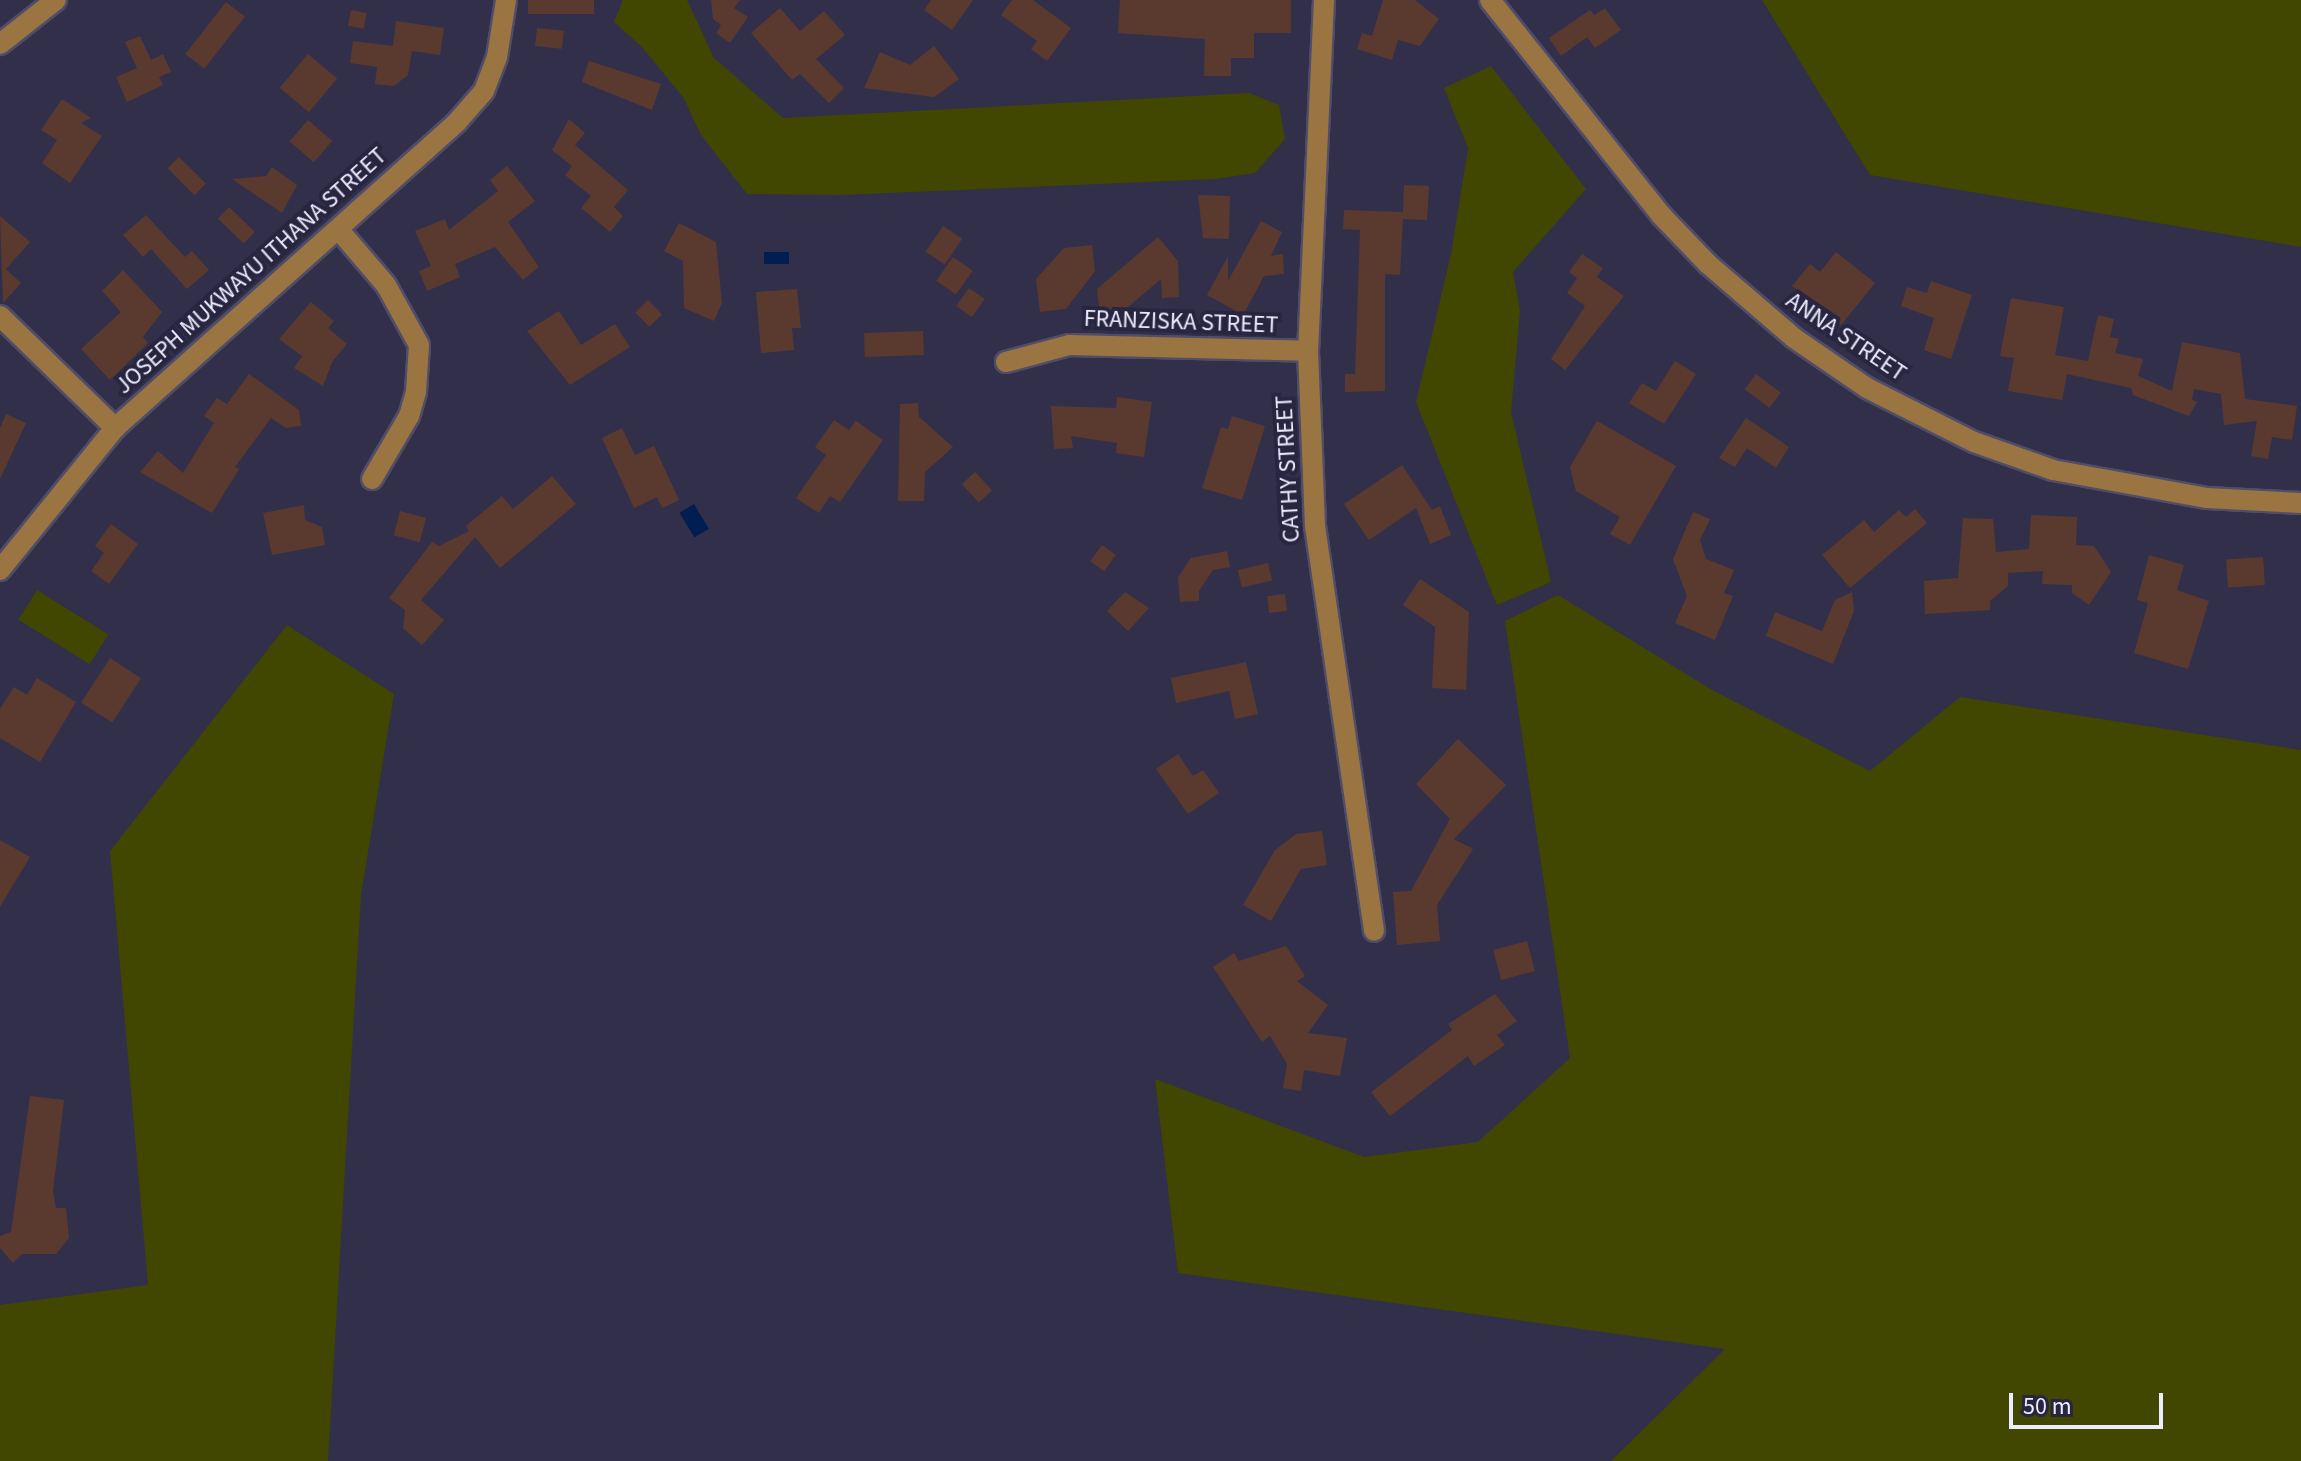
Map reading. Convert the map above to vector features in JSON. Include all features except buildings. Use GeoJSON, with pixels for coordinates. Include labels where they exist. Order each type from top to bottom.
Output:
{"type":"FeatureCollection","features":[{"type":"Feature","properties":{"kind":"street"},"geometry":{"type":"LineString","coordinates":[[0,44],[56,0]]}},
{"type":"Feature","properties":{"kind":"street","name":"JOSEPH MUKWAYU ITHANA STREET"},"geometry":{"type":"LineString","coordinates":[[0,570],[115,428],[339,230],[484,91],[497,57],[506,0]]}},
{"type":"Feature","properties":{"kind":"street","name":"CATHY STREET"},"geometry":{"type":"LineString","coordinates":[[1324,0],[1308,351],[1315,526],[1374,931]]}},
{"type":"Feature","properties":{"kind":"street","name":"ANNA STREET"},"geometry":{"type":"LineString","coordinates":[[1490,0],[1661,215],[1708,264],[1794,338],[1867,388],[1974,442],[2053,470],[2207,498],[2301,503]]}},
{"type":"Feature","properties":{"kind":"street"},"geometry":{"type":"LineString","coordinates":[[339,230],[386,285],[419,345],[418,380],[409,416],[372,479]]}},
{"type":"Feature","properties":{"kind":"street"},"geometry":{"type":"LineString","coordinates":[[0,316],[115,428]]}},
{"type":"Feature","properties":{"kind":"street","name":"FRANZISKA STREET"},"geometry":{"type":"LineString","coordinates":[[1006,362],[1069,345],[1308,351]]}},
{"type":"Feature","properties":{"kind":"shaded area"},"geometry":{"type":"Polygon","coordinates":[[[623,0],[687,0],[714,58],[783,118],[1249,93],[1279,105],[1285,139],[1255,173],[1215,179],[841,195],[747,194],[701,135],[683,97],[642,47],[614,22],[623,0]]]}},
{"type":"Feature","properties":{"kind":"shaded area"},"geometry":{"type":"Polygon","coordinates":[[[1762,0],[2301,0],[2301,247],[1870,175],[1762,0]]]}},
{"type":"Feature","properties":{"kind":"shaded area"},"geometry":{"type":"Polygon","coordinates":[[[1491,66],[1586,189],[1513,272],[1520,311],[1511,412],[1551,582],[1497,605],[1416,402],[1451,254],[1468,148],[1444,88],[1491,66]]]}},
{"type":"Feature","properties":{"kind":"shaded area"},"geometry":{"type":"Polygon","coordinates":[[[37,590],[108,635],[90,664],[18,620],[37,590]]]}},
{"type":"Feature","properties":{"kind":"shaded area"},"geometry":{"type":"Polygon","coordinates":[[[1558,595],[1712,690],[1870,771],[1960,697],[2301,750],[2301,1461],[1611,1461],[1725,1349],[1178,1273],[1155,1079],[1364,1157],[1478,1142],[1570,1058],[1505,621],[1558,595]]]}},
{"type":"Feature","properties":{"kind":"shaded area"},"geometry":{"type":"Polygon","coordinates":[[[287,625],[394,694],[361,895],[328,1461],[0,1461],[0,1305],[148,1285],[110,851],[287,625]]]}},
{"type":"Feature","properties":{"kind":"water"},"geometry":{"type":"Polygon","coordinates":[[[764,252],[789,252],[789,264],[764,264],[764,252]]]}},
{"type":"Feature","properties":{"kind":"water"},"geometry":{"type":"Polygon","coordinates":[[[694,504],[709,529],[694,538],[679,513],[694,504]]]}}]}
